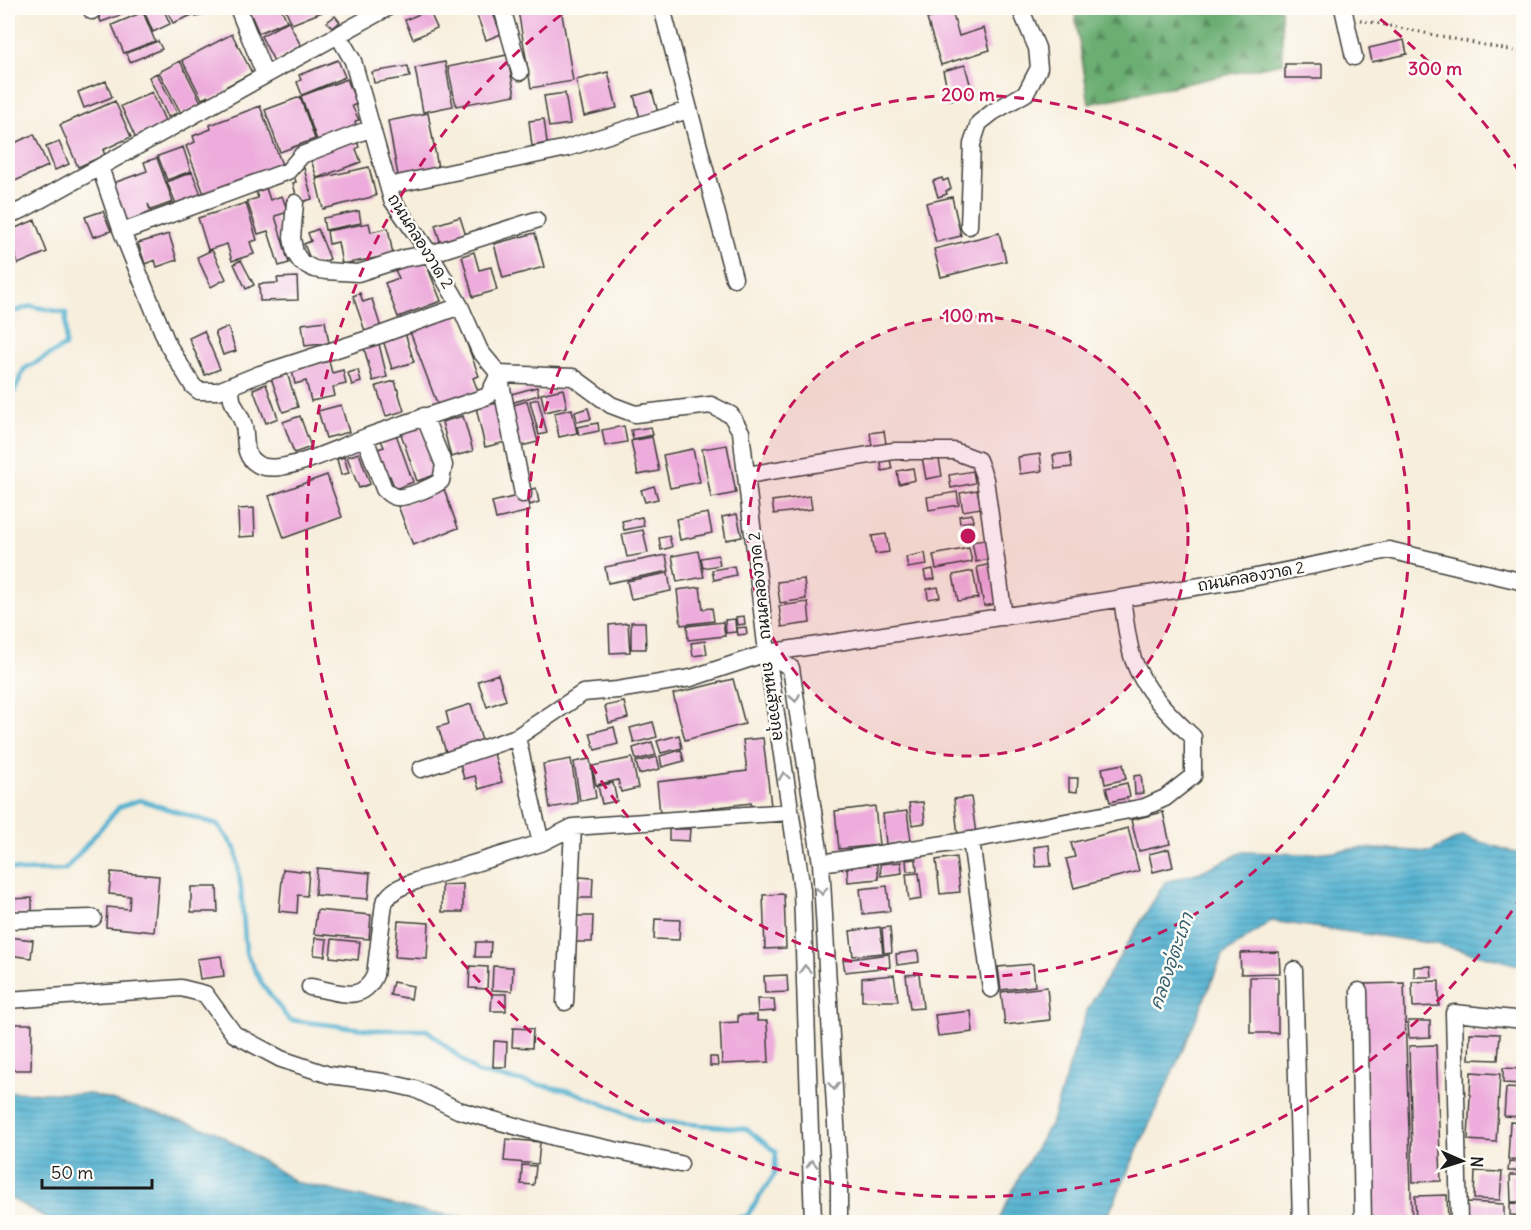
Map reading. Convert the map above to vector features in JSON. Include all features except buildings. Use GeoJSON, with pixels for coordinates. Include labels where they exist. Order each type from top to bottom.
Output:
{"type":"FeatureCollection","features":[{"type":"Feature","properties":{"kind":"street"},"geometry":{"type":"LineString","coordinates":[[238,8],[265,75]]}},
{"type":"Feature","properties":{"kind":"street"},"geometry":{"type":"LineString","coordinates":[[8,216],[387,8]]}},
{"type":"Feature","properties":{"kind":"street"},"geometry":{"type":"LineString","coordinates":[[502,8],[520,72]]}},
{"type":"Feature","properties":{"kind":"street"},"geometry":{"type":"LineString","coordinates":[[662,8],[734,278]]}},
{"type":"Feature","properties":{"kind":"street"},"geometry":{"type":"LineString","coordinates":[[969,226],[972,144],[979,123],[1026,93],[1039,68],[1037,48],[1020,8]]}},
{"type":"Feature","properties":{"kind":"street"},"geometry":{"type":"LineString","coordinates":[[1345,13],[1354,57]]}},
{"type":"Feature","properties":{"kind":"street","name":"ถนนคลองวาด 2"},"geometry":{"type":"LineString","coordinates":[[338,35],[352,61],[392,200],[430,254],[460,306],[480,351],[499,374],[573,377],[611,405],[635,414],[711,405],[731,415],[741,432],[767,653],[1246,579],[1389,550],[1524,582]]}},
{"type":"Feature","properties":{"kind":"street"},"geometry":{"type":"LineString","coordinates":[[388,186],[567,148],[688,110]]}},
{"type":"Feature","properties":{"kind":"street"},"geometry":{"type":"LineString","coordinates":[[122,232],[288,171],[302,156],[372,128]]}},
{"type":"Feature","properties":{"kind":"street"},"geometry":{"type":"LineString","coordinates":[[100,167],[122,232],[168,345],[193,386],[199,390],[218,391],[460,306]]}},
{"type":"Feature","properties":{"kind":"street"},"geometry":{"type":"LineString","coordinates":[[295,203],[292,238],[295,253],[301,262],[314,269],[358,273],[405,258],[430,254],[536,220]]}},
{"type":"Feature","properties":{"kind":"street"},"geometry":{"type":"LineString","coordinates":[[232,385],[230,396],[244,424],[244,444],[252,461],[267,468],[315,458],[424,416],[488,396],[499,374]]}},
{"type":"Feature","properties":{"kind":"street"},"geometry":{"type":"LineString","coordinates":[[499,374],[523,494]]}},
{"type":"Feature","properties":{"kind":"street"},"geometry":{"type":"LineString","coordinates":[[365,438],[384,489],[390,495],[399,498],[433,486],[441,482],[444,465],[424,416]]}},
{"type":"Feature","properties":{"kind":"street"},"geometry":{"type":"LineString","coordinates":[[747,475],[894,451],[954,451],[978,460],[985,478],[1004,617]]}},
{"type":"Feature","properties":{"kind":"street"},"geometry":{"type":"LineString","coordinates":[[821,863],[971,840],[1145,807],[1165,798],[1193,776],[1193,737],[1164,709],[1140,674],[1133,658],[1122,598]]}},
{"type":"Feature","properties":{"kind":"street"},"geometry":{"type":"LineString","coordinates":[[421,769],[517,737],[582,693],[691,678],[767,653]]}},
{"type":"Feature","properties":{"kind":"street","name":"ถนนสัจจกุล"},"geometry":{"type":"LineString","coordinates":[[767,653],[802,890],[813,1222]]}},
{"type":"Feature","properties":{"kind":"street","name":"ถนนสัจจกุล"},"geometry":{"type":"LineString","coordinates":[[767,653],[791,668],[821,863],[839,1176],[839,1222]]}},
{"type":"Feature","properties":{"kind":"street"},"geometry":{"type":"LineString","coordinates":[[517,737],[540,843]]}},
{"type":"Feature","properties":{"kind":"street"},"geometry":{"type":"LineString","coordinates":[[310,987],[355,994],[363,992],[371,984],[375,975],[384,903],[389,894],[399,887],[540,843],[573,827],[790,812]]}},
{"type":"Feature","properties":{"kind":"street"},"geometry":{"type":"LineString","coordinates":[[565,1002],[573,827]]}},
{"type":"Feature","properties":{"kind":"street"},"geometry":{"type":"LineString","coordinates":[[971,840],[990,989]]}},
{"type":"Feature","properties":{"kind":"street"},"geometry":{"type":"LineString","coordinates":[[8,920],[93,918]]}},
{"type":"Feature","properties":{"kind":"street"},"geometry":{"type":"LineString","coordinates":[[1294,970],[1301,1222]]}},
{"type":"Feature","properties":{"kind":"street"},"geometry":{"type":"LineString","coordinates":[[8,1000],[181,988],[205,994],[234,1034],[281,1059],[329,1075],[384,1082],[415,1089],[458,1110],[558,1138],[680,1164]]}},
{"type":"Feature","properties":{"kind":"street"},"geometry":{"type":"LineString","coordinates":[[1359,991],[1363,1222]]}},
{"type":"Feature","properties":{"kind":"street"},"geometry":{"type":"LineString","coordinates":[[1459,1222],[1454,1012],[1524,1020]]}},
{"type":"Feature","properties":{"kind":"path"},"geometry":{"type":"LineString","coordinates":[[1345,13],[1524,53]]}},
{"type":"Feature","properties":{"kind":"green space"},"geometry":{"type":"Polygon","coordinates":[[[1074,8],[1281,8],[1283,63],[1089,104],[1074,8]]]}},
{"type":"Feature","properties":{"kind":"water","name":"คลองอุ่ตะเภา"},"geometry":{"type":"Polygon","coordinates":[[[1462,836],[1523,855],[1523,966],[1436,944],[1271,921],[1223,955],[1105,1222],[998,1222],[1019,1177],[1052,1121],[1087,1010],[1165,882],[1200,872],[1243,852],[1306,854],[1361,848],[1430,852],[1462,836]]]}},
{"type":"Feature","properties":{"kind":"water"},"geometry":{"type":"Polygon","coordinates":[[[8,1092],[91,1094],[214,1131],[296,1182],[426,1212],[503,1222],[167,1222],[160,1218],[52,1221],[8,1197],[8,1092]]]}},
{"type":"Feature","properties":{"kind":"waterway"},"geometry":{"type":"LineString","coordinates":[[8,314],[31,306],[66,313],[65,346],[24,369],[8,406]]}},
{"type":"Feature","properties":{"kind":"waterway"},"geometry":{"type":"LineString","coordinates":[[8,868],[22,871],[65,870],[119,807],[140,800],[218,825],[236,850],[246,953],[262,984],[289,1020],[372,1030],[427,1030],[478,1073],[571,1091],[643,1120],[747,1129],[776,1152],[774,1175],[747,1216],[718,1222]]}}]}
